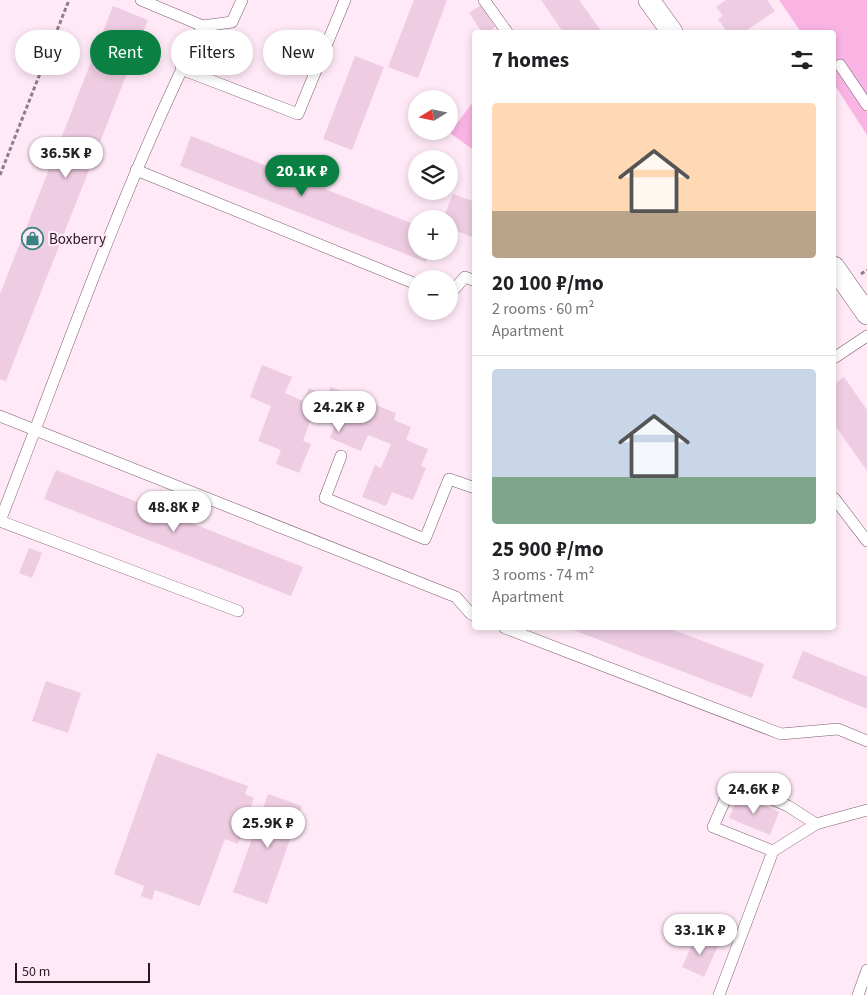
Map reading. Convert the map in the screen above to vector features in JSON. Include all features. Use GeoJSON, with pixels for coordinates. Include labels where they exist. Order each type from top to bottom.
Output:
{"type":"FeatureCollection","features":[{"type":"Feature","properties":{"kind":"street"},"geometry":{"type":"LineString","coordinates":[[650,0],[671,30]]}},
{"type":"Feature","properties":{"kind":"street"},"geometry":{"type":"LineString","coordinates":[[836,270],[867,314]]}},
{"type":"Feature","properties":{"kind":"lane"},"geometry":{"type":"LineString","coordinates":[[141,0],[203,26],[232,22],[242,0]]}},
{"type":"Feature","properties":{"kind":"lane"},"geometry":{"type":"LineString","coordinates":[[197,75],[298,114],[345,0]]}},
{"type":"Feature","properties":{"kind":"lane"},"geometry":{"type":"LineString","coordinates":[[484,0],[506,30]]}},
{"type":"Feature","properties":{"kind":"lane"},"geometry":{"type":"LineString","coordinates":[[201,30],[203,26]]}},
{"type":"Feature","properties":{"kind":"lane"},"geometry":{"type":"LineString","coordinates":[[840,66],[867,105]]}},
{"type":"Feature","properties":{"kind":"lane"},"geometry":{"type":"LineString","coordinates":[[178,75],[136,170],[0,521],[238,611]]}},
{"type":"Feature","properties":{"kind":"lane"},"geometry":{"type":"LineString","coordinates":[[136,170],[408,281]]}},
{"type":"Feature","properties":{"kind":"lane"},"geometry":{"type":"LineString","coordinates":[[458,285],[465,277],[472,280]]}},
{"type":"Feature","properties":{"kind":"lane"},"geometry":{"type":"LineString","coordinates":[[836,357],[867,336]]}},
{"type":"Feature","properties":{"kind":"lane"},"geometry":{"type":"LineString","coordinates":[[0,416],[456,597],[472,614]]}},
{"type":"Feature","properties":{"kind":"lane"},"geometry":{"type":"LineString","coordinates":[[341,456],[325,498],[425,538],[449,479],[472,487]]}},
{"type":"Feature","properties":{"kind":"lane"},"geometry":{"type":"LineString","coordinates":[[836,501],[867,541]]}},
{"type":"Feature","properties":{"kind":"lane"},"geometry":{"type":"LineString","coordinates":[[510,630],[781,734],[838,729],[867,741]]}},
{"type":"Feature","properties":{"kind":"lane"},"geometry":{"type":"LineString","coordinates":[[773,851],[713,827],[733,782],[788,806],[816,824]]}},
{"type":"Feature","properties":{"kind":"lane"},"geometry":{"type":"LineString","coordinates":[[719,995],[773,851],[816,824],[867,810]]}},
{"type":"Feature","properties":{"kind":"lane"},"geometry":{"type":"LineString","coordinates":[[858,995],[867,970]]}},
{"type":"Feature","properties":{"kind":"path"},"geometry":{"type":"LineString","coordinates":[[0,175],[69,0]]}},
{"type":"Feature","properties":{"kind":"shaded area"},"geometry":{"type":"Polygon","coordinates":[[[779,0],[867,0],[867,135],[836,87],[836,30],[800,30],[779,0]]]}},
{"type":"Feature","properties":{"kind":"shaded area"},"geometry":{"type":"Polygon","coordinates":[[[472,103],[472,149],[458,139],[458,122],[472,103]]]}},
{"type":"Feature","properties":{"kind":"building"},"geometry":{"type":"Polygon","coordinates":[[[414,0],[447,0],[418,78],[388,67],[414,0]]]}},
{"type":"Feature","properties":{"kind":"building"},"geometry":{"type":"Polygon","coordinates":[[[541,0],[579,0],[601,30],[562,30],[541,0]]]}},
{"type":"Feature","properties":{"kind":"building"},"geometry":{"type":"Polygon","coordinates":[[[726,0],[767,0],[775,11],[747,30],[726,30],[718,19],[723,16],[716,7],[726,0]]]}},
{"type":"Feature","properties":{"kind":"building"},"geometry":{"type":"Polygon","coordinates":[[[481,5],[495,27],[491,30],[481,30],[469,13],[481,5]]]}},
{"type":"Feature","properties":{"kind":"building"},"geometry":{"type":"Polygon","coordinates":[[[113,6],[148,20],[144,30],[104,30],[113,6]]]}},
{"type":"Feature","properties":{"kind":"building"},"geometry":{"type":"Polygon","coordinates":[[[355,56],[384,67],[352,150],[323,139],[355,56]]]}},
{"type":"Feature","properties":{"kind":"building"},"geometry":{"type":"Polygon","coordinates":[[[90,65],[90,75],[126,75],[6,381],[0,379],[0,294],[90,65]]]}},
{"type":"Feature","properties":{"kind":"building"},"geometry":{"type":"Polygon","coordinates":[[[191,136],[408,222],[408,255],[180,166],[191,136]]]}},
{"type":"Feature","properties":{"kind":"building"},"geometry":{"type":"Polygon","coordinates":[[[458,196],[472,201],[472,237],[458,231],[458,210],[447,210],[451,200],[458,200],[458,196]]]}},
{"type":"Feature","properties":{"kind":"building"},"geometry":{"type":"Polygon","coordinates":[[[262,365],[292,377],[285,393],[303,401],[309,388],[327,395],[331,387],[396,413],[394,420],[411,427],[406,440],[428,449],[421,466],[426,468],[413,500],[392,492],[386,506],[362,497],[375,465],[381,468],[391,444],[368,435],[361,451],[330,438],[335,425],[312,416],[303,441],[311,444],[299,473],[276,464],[281,450],[258,441],[271,406],[250,397],[262,365]]]}},
{"type":"Feature","properties":{"kind":"building"},"geometry":{"type":"Polygon","coordinates":[[[844,377],[867,410],[867,471],[836,427],[836,383],[844,377]]]}},
{"type":"Feature","properties":{"kind":"building"},"geometry":{"type":"Polygon","coordinates":[[[56,470],[303,567],[291,596],[44,499],[56,470]]]}},
{"type":"Feature","properties":{"kind":"building"},"geometry":{"type":"Polygon","coordinates":[[[29,548],[42,553],[32,578],[19,573],[29,548]]]}},
{"type":"Feature","properties":{"kind":"building"},"geometry":{"type":"Polygon","coordinates":[[[573,630],[673,630],[764,664],[752,698],[573,630]]]}},
{"type":"Feature","properties":{"kind":"building"},"geometry":{"type":"Polygon","coordinates":[[[803,651],[867,677],[867,709],[792,678],[803,651]]]}},
{"type":"Feature","properties":{"kind":"building"},"geometry":{"type":"Polygon","coordinates":[[[46,681],[81,693],[68,733],[32,721],[46,681]]]}},
{"type":"Feature","properties":{"kind":"building"},"geometry":{"type":"Polygon","coordinates":[[[157,753],[248,786],[245,794],[254,798],[238,844],[225,839],[200,906],[155,890],[152,900],[141,896],[144,886],[114,874],[157,753]]]}},
{"type":"Feature","properties":{"kind":"building"},"geometry":{"type":"Polygon","coordinates":[[[268,794],[302,806],[267,904],[233,892],[268,794]]]}},
{"type":"Feature","properties":{"kind":"building"},"geometry":{"type":"Polygon","coordinates":[[[739,794],[779,812],[770,835],[729,818],[739,794]]]}},
{"type":"Feature","properties":{"kind":"building"},"geometry":{"type":"Polygon","coordinates":[[[696,936],[718,946],[704,977],[682,967],[696,936]]]}},
{"type":"Feature","properties":{"kind":"place","name":"Boxberry"},"geometry":{"type":"Point","coordinates":[33,239]}}]}
